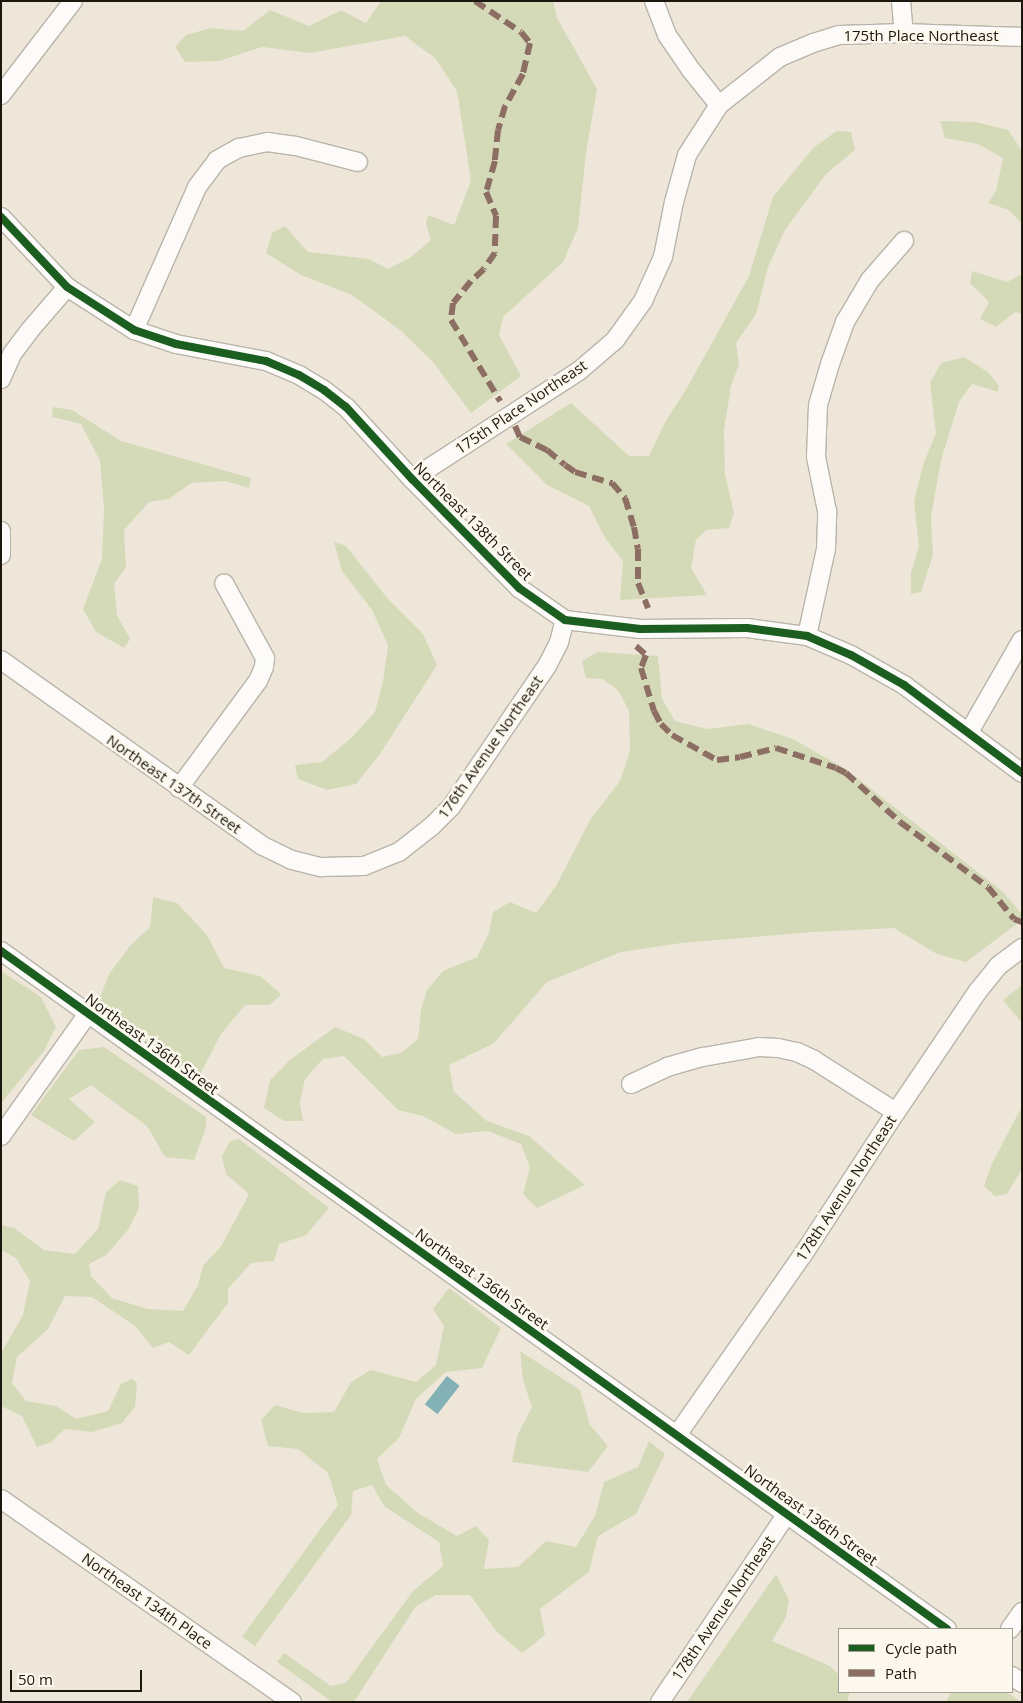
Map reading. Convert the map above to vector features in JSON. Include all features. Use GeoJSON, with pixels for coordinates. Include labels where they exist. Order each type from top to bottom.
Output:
{"type":"FeatureCollection","features":[{"type":"Feature","properties":{"kind":"street"},"geometry":{"type":"LineString","coordinates":[[1,95],[73,1]]}},
{"type":"Feature","properties":{"kind":"street"},"geometry":{"type":"LineString","coordinates":[[654,1],[668,35],[691,70],[719,105]]}},
{"type":"Feature","properties":{"kind":"street"},"geometry":{"type":"LineString","coordinates":[[901,1],[904,33]]}},
{"type":"Feature","properties":{"kind":"street","name":"175th Place Northeast"},"geometry":{"type":"LineString","coordinates":[[412,479],[579,371],[615,340],[644,301],[664,257],[674,202],[687,155],[719,105],[780,57],[813,42],[839,35],[904,33],[1022,37]]}},
{"type":"Feature","properties":{"kind":"street"},"geometry":{"type":"LineString","coordinates":[[134,330],[197,187],[217,160],[239,148],[267,142],[296,146],[358,162]]}},
{"type":"Feature","properties":{"kind":"street","name":"Northeast 138th Street"},"geometry":{"type":"LineString","coordinates":[[1,217],[67,287],[134,330],[176,344],[266,361],[299,375],[324,390],[346,407],[412,479],[519,588],[565,620],[640,629],[747,628],[807,636],[852,655],[904,685],[1022,772]]}},
{"type":"Feature","properties":{"kind":"street"},"geometry":{"type":"LineString","coordinates":[[807,636],[826,548],[827,511],[816,457],[818,406],[845,322],[870,280],[904,241]]}},
{"type":"Feature","properties":{"kind":"street"},"geometry":{"type":"LineString","coordinates":[[1,379],[17,348],[67,287]]}},
{"type":"Feature","properties":{"kind":"street"},"geometry":{"type":"LineString","coordinates":[[1,531],[1,555]]}},
{"type":"Feature","properties":{"kind":"street"},"geometry":{"type":"LineString","coordinates":[[179,788],[258,681],[264,667],[265,658],[224,583]]}},
{"type":"Feature","properties":{"kind":"street","name":"176th Avenue Northeast"},"geometry":{"type":"LineString","coordinates":[[364,866],[399,852],[432,826],[451,807],[546,666],[558,642],[565,620]]}},
{"type":"Feature","properties":{"kind":"street"},"geometry":{"type":"LineString","coordinates":[[969,732],[1022,640]]}},
{"type":"Feature","properties":{"kind":"street","name":"Northeast 137th Street"},"geometry":{"type":"LineString","coordinates":[[1,660],[263,846],[292,860],[321,867],[364,866]]}},
{"type":"Feature","properties":{"kind":"street","name":"178th Avenue Northeast"},"geometry":{"type":"LineString","coordinates":[[677,1435],[802,1256],[978,991],[998,966],[1022,948]]}},
{"type":"Feature","properties":{"kind":"street","name":"Northeast 136th Street"},"geometry":{"type":"LineString","coordinates":[[1,951],[87,1015],[946,1628]]}},
{"type":"Feature","properties":{"kind":"street"},"geometry":{"type":"LineString","coordinates":[[1,1136],[87,1015]]}},
{"type":"Feature","properties":{"kind":"street"},"geometry":{"type":"LineString","coordinates":[[631,1084],[667,1067],[703,1057],[759,1047],[778,1048],[797,1052],[814,1060],[896,1112]]}},
{"type":"Feature","properties":{"kind":"street","name":"Northeast 134th Place"},"geometry":{"type":"LineString","coordinates":[[1,1500],[292,1702]]}},
{"type":"Feature","properties":{"kind":"street","name":"178th Avenue Northeast"},"geometry":{"type":"LineString","coordinates":[[660,1702],[787,1514]]}},
{"type":"Feature","properties":{"kind":"street"},"geometry":{"type":"LineString","coordinates":[[1011,1628],[1022,1612]]}},
{"type":"Feature","properties":{"kind":"green space"},"geometry":{"type":"Polygon","coordinates":[[[381,1],[553,1],[557,18],[597,89],[586,153],[578,228],[563,262],[503,317],[499,335],[521,376],[471,413],[433,362],[400,330],[352,295],[301,275],[266,253],[272,233],[285,226],[308,252],[369,259],[388,269],[411,257],[431,240],[426,224],[428,215],[454,225],[471,181],[457,91],[435,58],[405,36],[310,53],[262,47],[219,61],[185,62],[175,47],[186,35],[211,28],[243,31],[270,10],[309,26],[341,10],[366,23],[381,1]]]}},
{"type":"Feature","properties":{"kind":"green space"},"geometry":{"type":"Polygon","coordinates":[[[940,121],[976,122],[1008,130],[1022,151],[1022,224],[1009,210],[988,203],[996,191],[1003,158],[978,144],[945,138],[940,121]]]}},
{"type":"Feature","properties":{"kind":"green space"},"geometry":{"type":"Polygon","coordinates":[[[837,131],[851,132],[855,150],[826,174],[785,230],[768,267],[756,314],[736,343],[739,365],[731,386],[724,430],[725,474],[734,513],[729,528],[706,530],[696,540],[691,568],[707,595],[620,600],[623,561],[605,538],[589,506],[547,485],[506,444],[571,403],[629,456],[649,456],[665,422],[687,388],[749,276],[773,197],[814,147],[837,131]]]}},
{"type":"Feature","properties":{"kind":"green space"},"geometry":{"type":"Polygon","coordinates":[[[972,271],[1007,282],[1022,274],[1022,314],[1015,312],[996,327],[980,319],[989,302],[970,283],[972,271]]]}},
{"type":"Feature","properties":{"kind":"green space"},"geometry":{"type":"Polygon","coordinates":[[[964,357],[988,372],[999,386],[998,392],[972,384],[959,402],[941,460],[931,517],[933,555],[921,592],[911,594],[911,572],[919,547],[914,501],[923,465],[936,433],[930,383],[941,363],[964,357]]]}},
{"type":"Feature","properties":{"kind":"green space"},"geometry":{"type":"Polygon","coordinates":[[[53,407],[72,410],[121,441],[251,478],[249,488],[225,481],[191,483],[169,499],[149,502],[124,530],[126,567],[114,584],[117,615],[130,639],[124,648],[96,632],[83,609],[102,559],[104,509],[100,461],[81,424],[52,417],[53,407]]]}},
{"type":"Feature","properties":{"kind":"green space"},"geometry":{"type":"Polygon","coordinates":[[[334,542],[346,546],[388,599],[423,634],[437,665],[380,754],[356,784],[327,790],[298,779],[295,765],[322,762],[350,739],[375,712],[383,682],[388,645],[372,610],[342,571],[334,542]]]}},
{"type":"Feature","properties":{"kind":"green space"},"geometry":{"type":"Polygon","coordinates":[[[598,652],[658,656],[662,699],[675,721],[707,729],[748,724],[793,739],[844,768],[1002,891],[1022,914],[1022,920],[966,962],[937,954],[894,928],[814,932],[682,943],[621,952],[547,982],[494,1043],[449,1065],[454,1092],[487,1121],[529,1136],[585,1185],[537,1208],[523,1194],[530,1168],[521,1144],[488,1131],[456,1134],[423,1116],[398,1110],[344,1056],[323,1059],[305,1079],[300,1102],[303,1121],[284,1121],[264,1108],[270,1080],[290,1060],[335,1027],[364,1039],[382,1057],[401,1053],[418,1039],[421,1010],[427,990],[443,971],[477,957],[489,933],[493,912],[510,902],[536,913],[556,886],[590,820],[620,781],[630,751],[629,711],[618,690],[602,679],[586,678],[582,661],[598,652]]]}},
{"type":"Feature","properties":{"kind":"green space"},"geometry":{"type":"Polygon","coordinates":[[[153,897],[177,903],[207,935],[224,968],[260,976],[281,994],[270,1005],[245,1005],[221,1034],[197,1080],[97,1005],[109,974],[130,946],[150,927],[153,897]]]}},
{"type":"Feature","properties":{"kind":"green space"},"geometry":{"type":"Polygon","coordinates":[[[1,971],[41,997],[56,1027],[44,1051],[1,1103],[1,971]]]}},
{"type":"Feature","properties":{"kind":"green space"},"geometry":{"type":"Polygon","coordinates":[[[1022,985],[1022,1023],[1003,1000],[1022,985]]]}},
{"type":"Feature","properties":{"kind":"green space"},"geometry":{"type":"Polygon","coordinates":[[[104,1047],[206,1117],[206,1128],[194,1160],[165,1157],[147,1126],[91,1085],[69,1099],[95,1122],[74,1141],[31,1115],[79,1050],[104,1047]]]}},
{"type":"Feature","properties":{"kind":"green space"},"geometry":{"type":"Polygon","coordinates":[[[1022,1106],[1022,1169],[1007,1194],[995,1196],[984,1186],[991,1166],[1022,1106]]]}},
{"type":"Feature","properties":{"kind":"green space"},"geometry":{"type":"Polygon","coordinates":[[[239,1139],[329,1208],[306,1235],[279,1244],[274,1261],[251,1263],[228,1289],[228,1303],[189,1355],[169,1342],[153,1348],[135,1326],[92,1297],[65,1296],[48,1329],[17,1357],[12,1383],[26,1401],[56,1406],[76,1419],[108,1411],[121,1384],[132,1379],[137,1383],[135,1407],[122,1423],[92,1432],[65,1429],[51,1442],[37,1447],[22,1416],[1,1406],[1,1353],[23,1315],[30,1281],[16,1258],[1,1250],[1,1225],[14,1228],[44,1250],[75,1254],[98,1229],[106,1192],[120,1180],[138,1186],[139,1208],[128,1230],[106,1255],[89,1264],[91,1276],[112,1298],[147,1309],[183,1311],[198,1285],[203,1266],[222,1245],[249,1194],[226,1174],[222,1156],[230,1141],[239,1139]]]}},
{"type":"Feature","properties":{"kind":"green space"},"geometry":{"type":"Polygon","coordinates":[[[449,1288],[501,1328],[482,1368],[446,1372],[416,1399],[399,1438],[377,1459],[386,1485],[418,1513],[457,1536],[476,1526],[489,1540],[484,1569],[518,1567],[546,1541],[576,1547],[595,1516],[604,1482],[638,1467],[649,1441],[665,1454],[636,1514],[598,1536],[589,1572],[540,1609],[545,1635],[522,1653],[497,1632],[470,1595],[436,1595],[416,1606],[354,1702],[332,1702],[277,1662],[284,1653],[331,1686],[346,1683],[413,1591],[443,1566],[439,1542],[384,1506],[372,1485],[353,1491],[351,1515],[255,1646],[242,1637],[338,1505],[328,1473],[298,1449],[268,1446],[261,1420],[275,1405],[303,1413],[334,1412],[351,1382],[371,1370],[416,1382],[436,1365],[444,1326],[433,1309],[449,1288]]]}},
{"type":"Feature","properties":{"kind":"green space"},"geometry":{"type":"Polygon","coordinates":[[[520,1351],[580,1390],[590,1425],[608,1446],[588,1472],[512,1462],[517,1436],[532,1407],[523,1380],[520,1351]]]}},
{"type":"Feature","properties":{"kind":"green space"},"geometry":{"type":"Polygon","coordinates":[[[776,1574],[789,1600],[786,1617],[772,1641],[830,1666],[838,1674],[838,1693],[850,1693],[847,1702],[687,1702],[776,1574]]]}},
{"type":"Feature","properties":{"kind":"green space"},"geometry":{"type":"Polygon","coordinates":[[[950,1693],[1008,1693],[1021,1702],[946,1702],[950,1693]]]}},
{"type":"Feature","properties":{"kind":"water"},"geometry":{"type":"Polygon","coordinates":[[[447,1376],[460,1386],[437,1414],[425,1404],[447,1376]]]}},
{"type":"Feature","properties":{"kind":"marked path"},"geometry":{"type":"LineString","coordinates":[[475,1],[521,32],[530,43],[523,74],[505,106],[498,130],[495,161],[486,192],[496,216],[495,253],[484,269],[471,281],[453,303],[451,320],[500,401]]}},
{"type":"Feature","properties":{"kind":"marked path"},"geometry":{"type":"LineString","coordinates":[[515,426],[520,437],[547,450],[575,472],[612,483],[625,498],[634,527],[638,549],[638,583],[648,608]]}},
{"type":"Feature","properties":{"kind":"marked path"},"geometry":{"type":"LineString","coordinates":[[636,646],[646,655],[641,668],[654,711],[661,724],[672,735],[717,760],[740,757],[776,748],[846,773],[900,822],[988,887],[1014,919],[1022,922]]}},
{"type":"Feature","properties":{"kind":"cycle path"},"geometry":{"type":"LineString","coordinates":[[1,217],[67,287],[134,330],[176,344],[266,361],[299,375],[324,390],[346,407],[412,479],[519,588],[565,620],[640,629],[747,628],[807,636],[851,655],[904,685],[1022,773]]}},
{"type":"Feature","properties":{"kind":"cycle path"},"geometry":{"type":"LineString","coordinates":[[1,951],[946,1628]]}}]}
